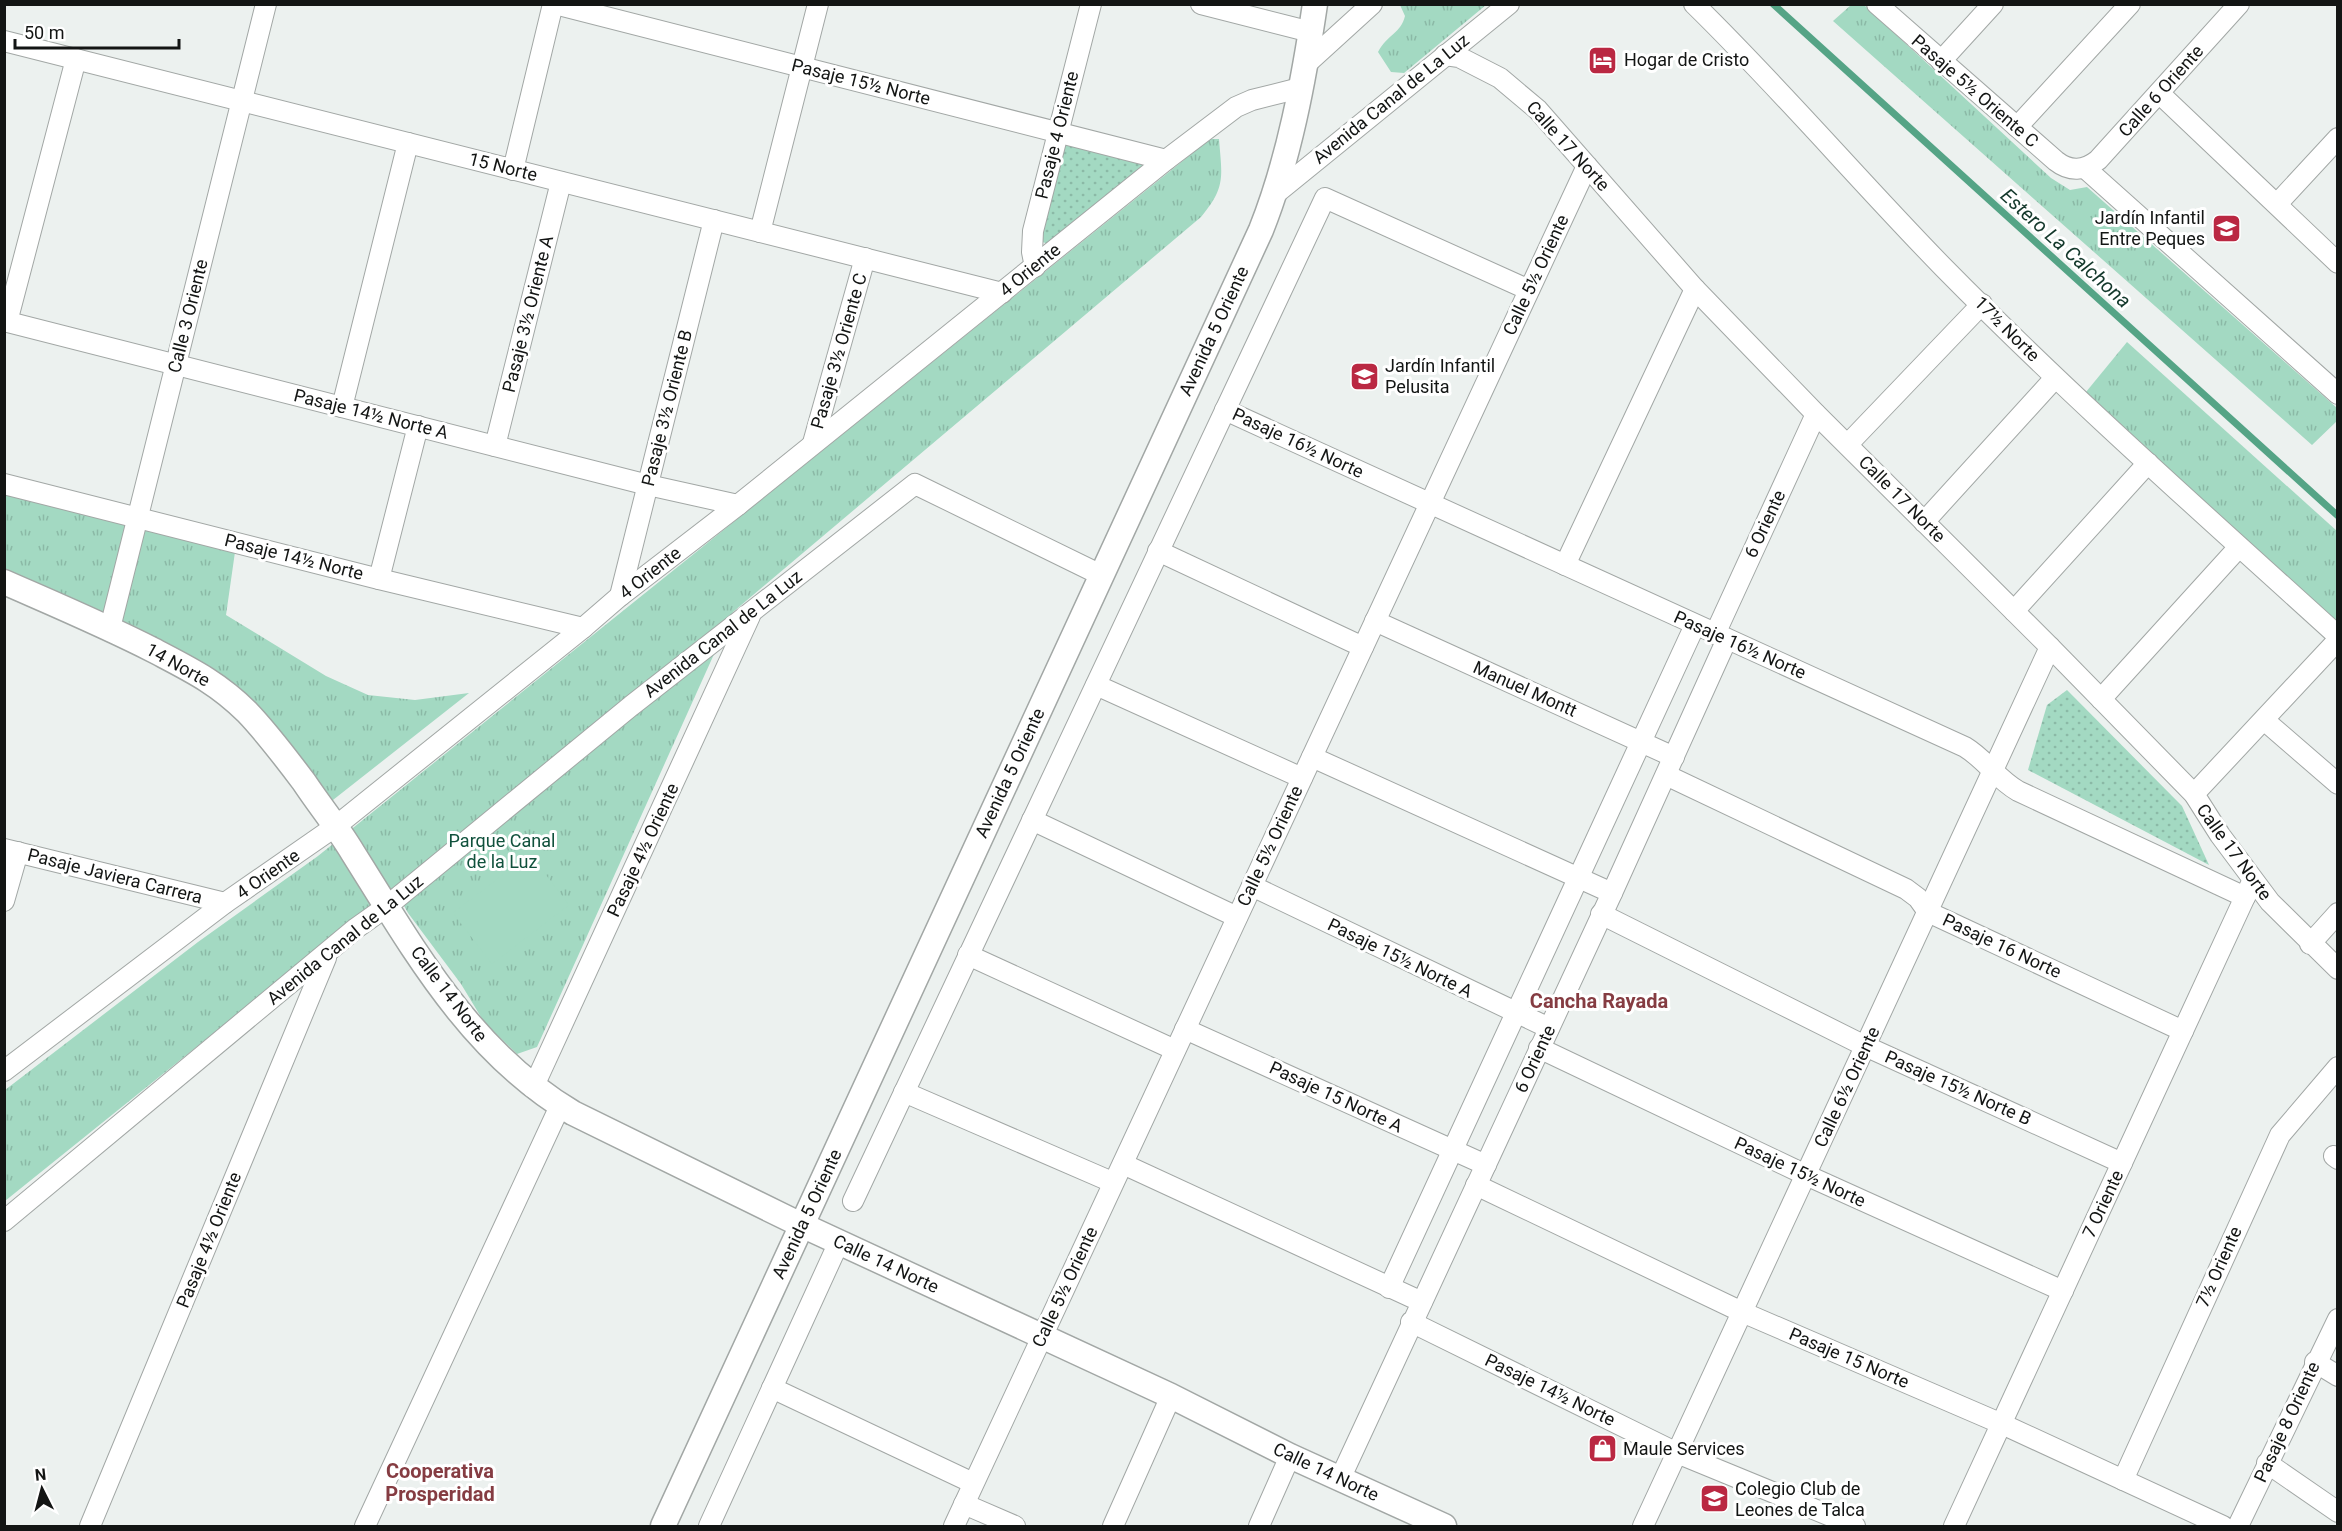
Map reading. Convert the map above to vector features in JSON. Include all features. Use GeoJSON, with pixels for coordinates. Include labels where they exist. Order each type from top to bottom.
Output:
{"type":"FeatureCollection","features":[{"type":"Feature","properties":{"kind":"street","name":"Calle 3 Oriente"},"geometry":{"type":"LineString","coordinates":[[110,628],[266,4]]}},
{"type":"Feature","properties":{"kind":"street","name":"Pasaje 15½ Norte"},"geometry":{"type":"LineString","coordinates":[[554,4],[1166,160]]}},
{"type":"Feature","properties":{"kind":"street"},"geometry":{"type":"LineString","coordinates":[[513,170],[554,4]]}},
{"type":"Feature","properties":{"kind":"street"},"geometry":{"type":"LineString","coordinates":[[760,232],[818,4]]}},
{"type":"Feature","properties":{"kind":"street","name":"Pasaje 4 Oriente"},"geometry":{"type":"LineString","coordinates":[[1035,267],[1032,252],[1033,231],[1091,4]]}},
{"type":"Feature","properties":{"kind":"street"},"geometry":{"type":"LineString","coordinates":[[1201,4],[1311,32]]}},
{"type":"Feature","properties":{"kind":"street","name":"Avenida 5 Oriente"},"geometry":{"type":"LineString","coordinates":[[663,1527],[1261,230],[1274,195],[1300,88],[1316,4]]}},
{"type":"Feature","properties":{"kind":"street"},"geometry":{"type":"LineString","coordinates":[[1305,64],[1372,4]]}},
{"type":"Feature","properties":{"kind":"street","name":"Avenida Canal de La Luz"},"geometry":{"type":"LineString","coordinates":[[1274,195],[1509,4]]}},
{"type":"Feature","properties":{"kind":"street","name":"17½ Norte"},"geometry":{"type":"LineString","coordinates":[[1694,4],[1753,62],[1944,267],[2055,378],[2337,638]]}},
{"type":"Feature","properties":{"kind":"street","name":"Pasaje 5½ Oriente C"},"geometry":{"type":"LineString","coordinates":[[1877,4],[2062,166],[2081,169],[2337,393]]}},
{"type":"Feature","properties":{"kind":"street"},"geometry":{"type":"LineString","coordinates":[[1941,61],[1993,4]]}},
{"type":"Feature","properties":{"kind":"street"},"geometry":{"type":"LineString","coordinates":[[2017,127],[2130,4]]}},
{"type":"Feature","properties":{"kind":"street","name":"Calle 6 Oriente"},"geometry":{"type":"LineString","coordinates":[[2081,169],[2098,160],[2239,4]]}},
{"type":"Feature","properties":{"kind":"street","name":"15 Norte"},"geometry":{"type":"LineString","coordinates":[[4,41],[1002,293]]}},
{"type":"Feature","properties":{"kind":"street","name":"Calle 17 Norte"},"geometry":{"type":"LineString","coordinates":[[1445,55],[1459,57],[1480,66],[1520,93],[1695,289],[2194,794],[2249,889],[2270,902],[2337,969]]}},
{"type":"Feature","properties":{"kind":"street"},"geometry":{"type":"LineString","coordinates":[[6,322],[76,60]]}},
{"type":"Feature","properties":{"kind":"street","name":"4 Oriente"},"geometry":{"type":"LineString","coordinates":[[4,1071],[225,903],[336,826],[1166,160],[1236,108],[1252,100],[1300,88]]}},
{"type":"Feature","properties":{"kind":"street"},"geometry":{"type":"LineString","coordinates":[[2159,93],[2337,262]]}},
{"type":"Feature","properties":{"kind":"street"},"geometry":{"type":"LineString","coordinates":[[2277,204],[2337,138]]}},
{"type":"Feature","properties":{"kind":"street"},"geometry":{"type":"LineString","coordinates":[[342,407],[408,143]]}},
{"type":"Feature","properties":{"kind":"street","name":"Calle 5½ Oriente"},"geometry":{"type":"LineString","coordinates":[[954,1527],[1112,1182],[1123,1164],[1587,166]]}},
{"type":"Feature","properties":{"kind":"street","name":"Pasaje 3½ Oriente A"},"geometry":{"type":"LineString","coordinates":[[495,446],[561,182]]}},
{"type":"Feature","properties":{"kind":"street"},"geometry":{"type":"LineString","coordinates":[[853,1201],[1325,198],[1529,290]]}},
{"type":"Feature","properties":{"kind":"street","name":"Pasaje 3½ Oriente B"},"geometry":{"type":"LineString","coordinates":[[620,596],[714,220]]}},
{"type":"Feature","properties":{"kind":"street","name":"Pasaje 3½ Oriente C"},"geometry":{"type":"LineString","coordinates":[[813,443],[865,258]]}},
{"type":"Feature","properties":{"kind":"street"},"geometry":{"type":"LineString","coordinates":[[1565,565],[1695,289]]}},
{"type":"Feature","properties":{"kind":"street"},"geometry":{"type":"LineString","coordinates":[[1848,444],[1982,304]]}},
{"type":"Feature","properties":{"kind":"street","name":"Pasaje 14½ Norte A"},"geometry":{"type":"LineString","coordinates":[[6,322],[648,485],[738,505]]}},
{"type":"Feature","properties":{"kind":"street"},"geometry":{"type":"LineString","coordinates":[[1924,522],[2055,378]]}},
{"type":"Feature","properties":{"kind":"street","name":"Pasaje 16½ Norte"},"geometry":{"type":"LineString","coordinates":[[1225,410],[1965,747],[1982,759],[2007,785],[2018,791],[2249,889]]}},
{"type":"Feature","properties":{"kind":"street","name":"6 Oriente"},"geometry":{"type":"LineString","coordinates":[[1340,1479],[1670,766],[1721,636],[1816,414]]}},
{"type":"Feature","properties":{"kind":"street"},"geometry":{"type":"LineString","coordinates":[[380,579],[418,426]]}},
{"type":"Feature","properties":{"kind":"street"},"geometry":{"type":"LineString","coordinates":[[2014,611],[2148,463]]}},
{"type":"Feature","properties":{"kind":"street","name":"Pasaje 14½ Norte"},"geometry":{"type":"LineString","coordinates":[[4,484],[584,628]]}},
{"type":"Feature","properties":{"kind":"street","name":"Avenida Canal de La Luz"},"geometry":{"type":"LineString","coordinates":[[4,1221],[355,929],[386,907],[630,706],[915,484],[1101,575]]}},
{"type":"Feature","properties":{"kind":"street"},"geometry":{"type":"LineString","coordinates":[[2101,699],[2239,547]]}},
{"type":"Feature","properties":{"kind":"street"},"geometry":{"type":"LineString","coordinates":[[1158,551],[1363,647]]}},
{"type":"Feature","properties":{"kind":"street","name":"14 Norte"},"geometry":{"type":"LineString","coordinates":[[4,582],[110,628],[199,673],[224,691],[273,741],[336,826]]}},
{"type":"Feature","properties":{"kind":"street","name":"Pasaje 4½ Oriente"},"geometry":{"type":"LineString","coordinates":[[533,1088],[752,611]]}},
{"type":"Feature","properties":{"kind":"street","name":"Manuel Montt"},"geometry":{"type":"LineString","coordinates":[[1375,621],[1641,741],[1670,766]]}},
{"type":"Feature","properties":{"kind":"street","name":"6 Oriente"},"geometry":{"type":"LineString","coordinates":[[1389,1288],[1695,625]]}},
{"type":"Feature","properties":{"kind":"street"},"geometry":{"type":"LineString","coordinates":[[2194,794],[2337,638]]}},
{"type":"Feature","properties":{"kind":"street","name":"Calle 6½ Oriente"},"geometry":{"type":"LineString","coordinates":[[1643,1527],[2050,647]]}},
{"type":"Feature","properties":{"kind":"street"},"geometry":{"type":"LineString","coordinates":[[1096,685],[1302,778]]}},
{"type":"Feature","properties":{"kind":"street"},"geometry":{"type":"LineString","coordinates":[[2264,720],[2337,784]]}},
{"type":"Feature","properties":{"kind":"street"},"geometry":{"type":"LineString","coordinates":[[1312,757],[1612,893]]}},
{"type":"Feature","properties":{"kind":"street","name":"Pasaje 16 Norte"},"geometry":{"type":"LineString","coordinates":[[1670,766],[1906,889],[1918,898],[1928,912],[2183,1031]]}},
{"type":"Feature","properties":{"kind":"street"},"geometry":{"type":"LineString","coordinates":[[1032,820],[1238,916]]}},
{"type":"Feature","properties":{"kind":"street","name":"Calle 14 Norte"},"geometry":{"type":"LineString","coordinates":[[336,826],[386,907],[463,1018],[495,1054],[533,1088],[560,1106],[802,1225],[1172,1396],[1290,1456],[1435,1525]]}},
{"type":"Feature","properties":{"kind":"street"},"geometry":{"type":"LineString","coordinates":[[4,901],[11,851]]}},
{"type":"Feature","properties":{"kind":"street","name":"Pasaje Javiera Carrera"},"geometry":{"type":"LineString","coordinates":[[11,851],[225,903]]}},
{"type":"Feature","properties":{"kind":"street","name":"Pasaje 15½ Norte A"},"geometry":{"type":"LineString","coordinates":[[1252,886],[1549,1028]]}},
{"type":"Feature","properties":{"kind":"street","name":"7 Oriente"},"geometry":{"type":"LineString","coordinates":[[1954,1527],[2249,889]]}},
{"type":"Feature","properties":{"kind":"street"},"geometry":{"type":"LineString","coordinates":[[2310,944],[2337,913]]}},
{"type":"Feature","properties":{"kind":"street","name":"Pasaje 15½ Norte B"},"geometry":{"type":"LineString","coordinates":[[1601,914],[1865,1046],[2122,1163]]}},
{"type":"Feature","properties":{"kind":"street","name":"Pasaje 4½ Oriente"},"geometry":{"type":"LineString","coordinates":[[90,1527],[327,954]]}},
{"type":"Feature","properties":{"kind":"street"},"geometry":{"type":"LineString","coordinates":[[968,956],[1175,1050]]}},
{"type":"Feature","properties":{"kind":"street","name":"Pasaje 15 Norte A"},"geometry":{"type":"LineString","coordinates":[[1185,1029],[1486,1166]]}},
{"type":"Feature","properties":{"kind":"street","name":"Pasaje 15½ Norte"},"geometry":{"type":"LineString","coordinates":[[1539,1048],[1806,1175],[2063,1291]]}},
{"type":"Feature","properties":{"kind":"street","name":"7½ Oriente"},"geometry":{"type":"LineString","coordinates":[[2123,1480],[2280,1135],[2337,1067]]}},
{"type":"Feature","properties":{"kind":"street"},"geometry":{"type":"LineString","coordinates":[[904,1092],[1112,1182]]}},
{"type":"Feature","properties":{"kind":"street"},"geometry":{"type":"LineString","coordinates":[[365,1527],[560,1106]]}},
{"type":"Feature","properties":{"kind":"street"},"geometry":{"type":"LineString","coordinates":[[1123,1164],[1422,1302]]}},
{"type":"Feature","properties":{"kind":"street","name":"Pasaje 15 Norte"},"geometry":{"type":"LineString","coordinates":[[1476,1185],[1742,1312],[2002,1424],[2223,1527]]}},
{"type":"Feature","properties":{"kind":"street"},"geometry":{"type":"LineString","coordinates":[[710,1526],[839,1242]]}},
{"type":"Feature","properties":{"kind":"street","name":"Pasaje 8 Oriente"},"geometry":{"type":"LineString","coordinates":[[2238,1527],[2337,1319]]}},
{"type":"Feature","properties":{"kind":"street","name":"Pasaje 14½ Norte"},"geometry":{"type":"LineString","coordinates":[[1412,1322],[1677,1453],[1855,1527]]}},
{"type":"Feature","properties":{"kind":"street"},"geometry":{"type":"LineString","coordinates":[[2315,1362],[2337,1376]]}},
{"type":"Feature","properties":{"kind":"street"},"geometry":{"type":"LineString","coordinates":[[772,1388],[973,1483]]}},
{"type":"Feature","properties":{"kind":"street"},"geometry":{"type":"LineString","coordinates":[[1113,1527],[1172,1396]]}},
{"type":"Feature","properties":{"kind":"street"},"geometry":{"type":"LineString","coordinates":[[1259,1527],[1290,1456]]}},
{"type":"Feature","properties":{"kind":"street"},"geometry":{"type":"LineString","coordinates":[[2267,1463],[2337,1512]]}},
{"type":"Feature","properties":{"kind":"street"},"geometry":{"type":"LineString","coordinates":[[964,1504],[1015,1527]]}},
{"type":"Feature","properties":{"kind":"green space"},"geometry":{"type":"Polygon","coordinates":[[[1400,4],[1486,5],[1404,73],[1391,72],[1378,52],[1403,22],[1405,16],[1400,4]]]}},
{"type":"Feature","properties":{"kind":"green space"},"geometry":{"type":"Polygon","coordinates":[[[1851,5],[1864,5],[2051,178],[2070,190],[2087,187],[2337,408],[2337,421],[2312,445],[1833,21],[1851,5]]]}},
{"type":"Feature","properties":{"kind":"green space","name":"Parque Canal de la Luz"},"geometry":{"type":"Polygon","coordinates":[[[1210,139],[1219,139],[1220,181],[1215,198],[1201,217],[733,612],[537,1047],[517,1054],[484,1022],[461,984],[408,913],[394,888],[5,1201],[5,1090],[198,942],[318,856],[1210,139]]]}},
{"type":"Feature","properties":{"kind":"green space"},"geometry":{"type":"Polygon","coordinates":[[[1069,142],[1147,165],[1048,244],[1040,241],[1064,145],[1069,142]]]}},
{"type":"Feature","properties":{"kind":"green space"},"geometry":{"type":"Polygon","coordinates":[[[2127,342],[2337,531],[2337,624],[2086,392],[2127,342]]]}},
{"type":"Feature","properties":{"kind":"green space"},"geometry":{"type":"Polygon","coordinates":[[[5,488],[236,545],[226,615],[326,676],[368,695],[415,700],[469,693],[319,811],[225,682],[5,577],[5,488]]]}},
{"type":"Feature","properties":{"kind":"green space"},"geometry":{"type":"Polygon","coordinates":[[[2067,690],[2182,806],[2209,865],[2028,770],[2047,705],[2067,690]]]}},
{"type":"Feature","properties":{"kind":"green space"},"geometry":{"type":"Polygon","coordinates":[[[530,854],[569,905],[492,964],[453,913],[530,854]]]}},
{"type":"Feature","properties":{"kind":"waterway","name":"Estero La Calchona"},"geometry":{"type":"LineString","coordinates":[[1773,4],[2338,516]]}},
{"type":"Feature","properties":{"kind":"place","name":"Hogar de Cristo"},"geometry":{"type":"Point","coordinates":[1603,60]}},
{"type":"Feature","properties":{"kind":"place","name":"Jardín Infantil Entre Peques"},"geometry":{"type":"Point","coordinates":[2226,228]}},
{"type":"Feature","properties":{"kind":"place","name":"Jardín Infantil Pelusita"},"geometry":{"type":"Point","coordinates":[1364,376]}},
{"type":"Feature","properties":{"kind":"place","name":"Maule Services"},"geometry":{"type":"Point","coordinates":[1602,1449]}},
{"type":"Feature","properties":{"kind":"place","name":"Colegio Club de Leones de Talca"},"geometry":{"type":"Point","coordinates":[1714,1499]}},
{"type":"Feature","properties":{"kind":"district","name":"Cancha Rayada"},"geometry":{"type":"Point","coordinates":[1599,1001]}},
{"type":"Feature","properties":{"kind":"district","name":"Cooperativa Prosperidad"},"geometry":{"type":"Point","coordinates":[440,1482]}}]}
